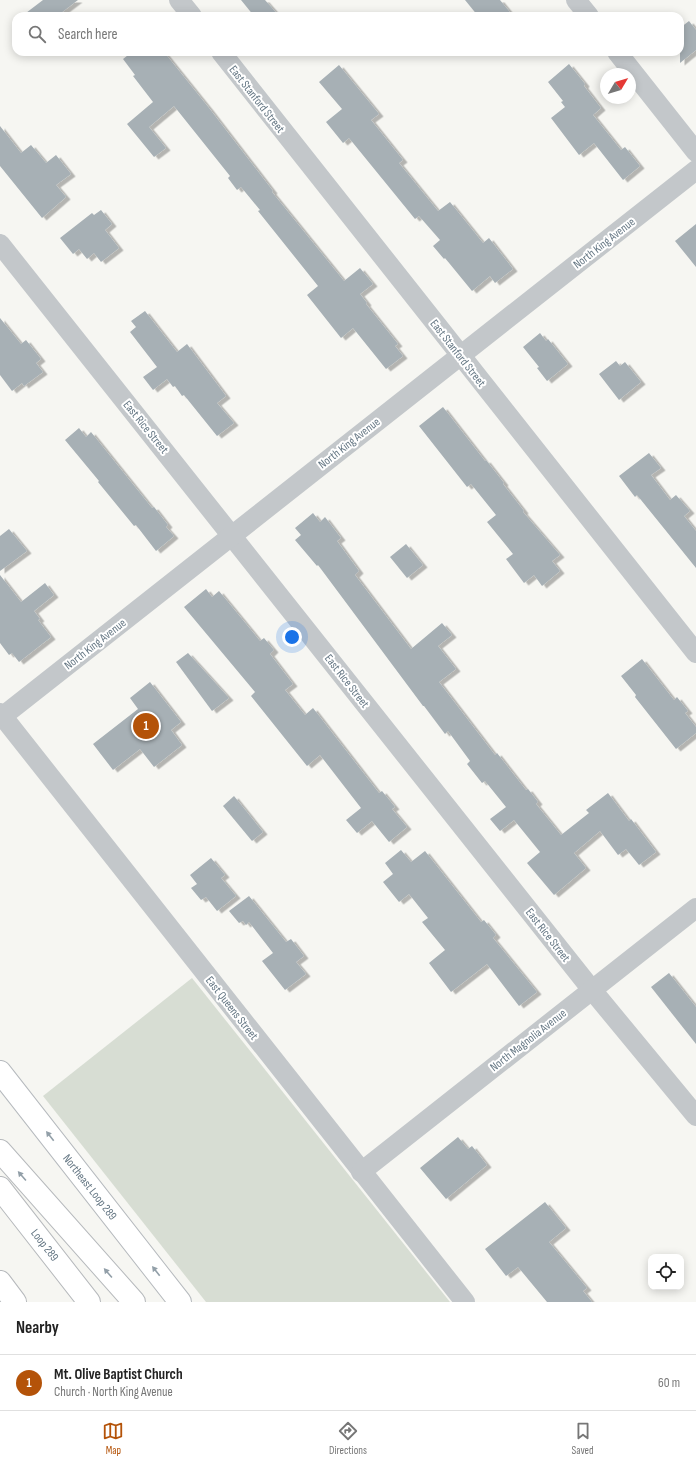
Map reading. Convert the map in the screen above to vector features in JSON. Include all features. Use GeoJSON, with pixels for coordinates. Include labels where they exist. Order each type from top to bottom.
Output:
{"type":"FeatureCollection","features":[{"type":"Feature","properties":{"kind":"main road","name":"Northeast Loop 289"},"geometry":{"type":"LineString","coordinates":[[0,1072],[180,1302]]}},
{"type":"Feature","properties":{"kind":"main road"},"geometry":{"type":"LineString","coordinates":[[0,1151],[134,1302]]}},
{"type":"Feature","properties":{"kind":"main road","name":"Loop 289"},"geometry":{"type":"LineString","coordinates":[[0,1188],[89,1302]]}},
{"type":"Feature","properties":{"kind":"main road"},"geometry":{"type":"LineString","coordinates":[[0,1282],[15,1302]]}},
{"type":"Feature","properties":{"kind":"street"},"geometry":{"type":"LineString","coordinates":[[179,0],[189,12]]}},
{"type":"Feature","properties":{"kind":"street"},"geometry":{"type":"LineString","coordinates":[[576,0],[586,12]]}},
{"type":"Feature","properties":{"kind":"street","name":"East Stanford Street"},"geometry":{"type":"LineString","coordinates":[[223,56],[696,653]]}},
{"type":"Feature","properties":{"kind":"street"},"geometry":{"type":"LineString","coordinates":[[620,56],[696,152]]}},
{"type":"Feature","properties":{"kind":"street","name":"North King Avenue"},"geometry":{"type":"LineString","coordinates":[[1,715],[232,536],[696,170]]}},
{"type":"Feature","properties":{"kind":"street","name":"East Rice Street"},"geometry":{"type":"LineString","coordinates":[[0,244],[592,990],[696,1116]]}},
{"type":"Feature","properties":{"kind":"street","name":"East Queens Street"},"geometry":{"type":"LineString","coordinates":[[1,715],[465,1302]]}},
{"type":"Feature","properties":{"kind":"street","name":"North Magnolia Avenue"},"geometry":{"type":"LineString","coordinates":[[361,1172],[696,908]]}},
{"type":"Feature","properties":{"kind":"shaded area"},"geometry":{"type":"Polygon","coordinates":[[[192,978],[450,1302],[206,1302],[43,1096],[192,978]]]}},
{"type":"Feature","properties":{"kind":"building"},"geometry":{"type":"Polygon","coordinates":[[[43,0],[78,0],[62,12],[27,12],[43,0]]]}},
{"type":"Feature","properties":{"kind":"building"},"geometry":{"type":"Polygon","coordinates":[[[241,0],[265,0],[276,12],[251,12],[241,0]]]}},
{"type":"Feature","properties":{"kind":"building"},"geometry":{"type":"Polygon","coordinates":[[[465,0],[500,0],[510,12],[475,12],[465,0]]]}},
{"type":"Feature","properties":{"kind":"building"},"geometry":{"type":"Polygon","coordinates":[[[689,21],[696,30],[696,50],[680,63],[680,56],[684,56],[684,25],[689,21]]]}},
{"type":"Feature","properties":{"kind":"building"},"geometry":{"type":"Polygon","coordinates":[[[127,56],[167,56],[273,191],[272,192],[344,281],[360,268],[373,284],[360,294],[367,303],[366,304],[398,344],[395,346],[403,356],[386,369],[353,328],[341,338],[307,295],[318,286],[258,211],[260,210],[241,187],[237,190],[228,178],[230,176],[174,106],[149,127],[166,148],[154,157],[127,124],[153,102],[133,76],[135,75],[123,59],[127,56]]]}},
{"type":"Feature","properties":{"kind":"building"},"geometry":{"type":"Polygon","coordinates":[[[569,64],[601,108],[593,115],[621,150],[625,147],[640,166],[623,180],[594,143],[579,155],[551,118],[565,107],[561,102],[563,101],[548,82],[569,64]]]}},
{"type":"Feature","properties":{"kind":"building"},"geometry":{"type":"Polygon","coordinates":[[[339,65],[379,114],[371,120],[403,160],[399,163],[438,211],[450,202],[483,243],[489,238],[513,269],[495,283],[490,276],[472,291],[445,258],[444,259],[433,246],[440,240],[419,216],[415,219],[349,138],[343,143],[326,122],[342,109],[319,82],[339,65]]]}},
{"type":"Feature","properties":{"kind":"building"},"geometry":{"type":"Polygon","coordinates":[[[0,126],[21,153],[31,145],[46,163],[56,155],[71,174],[56,185],[66,197],[42,218],[0,166],[0,126]]]}},
{"type":"Feature","properties":{"kind":"building"},"geometry":{"type":"Polygon","coordinates":[[[101,210],[112,224],[105,230],[119,248],[101,262],[94,253],[87,259],[79,249],[73,254],[60,238],[92,213],[94,215],[101,210]]]}},
{"type":"Feature","properties":{"kind":"building"},"geometry":{"type":"Polygon","coordinates":[[[696,224],[696,267],[675,241],[696,224]]]}},
{"type":"Feature","properties":{"kind":"building"},"geometry":{"type":"Polygon","coordinates":[[[145,311],[177,352],[187,344],[226,396],[217,403],[234,423],[217,436],[184,395],[182,396],[175,386],[173,387],[167,379],[153,390],[143,377],[157,367],[130,332],[136,327],[131,321],[145,311]]]}},
{"type":"Feature","properties":{"kind":"building"},"geometry":{"type":"Polygon","coordinates":[[[0,318],[21,344],[26,340],[41,359],[36,363],[43,372],[24,386],[22,383],[12,391],[0,375],[0,318]]]}},
{"type":"Feature","properties":{"kind":"building"},"geometry":{"type":"Polygon","coordinates":[[[540,333],[546,341],[548,339],[568,364],[547,381],[537,368],[539,367],[523,347],[540,333]]]}},
{"type":"Feature","properties":{"kind":"building"},"geometry":{"type":"Polygon","coordinates":[[[616,361],[620,366],[625,362],[641,382],[619,400],[599,374],[616,361]]]}},
{"type":"Feature","properties":{"kind":"building"},"geometry":{"type":"Polygon","coordinates":[[[443,407],[504,483],[503,484],[524,511],[523,512],[560,555],[552,561],[560,571],[542,586],[534,575],[524,583],[506,559],[513,554],[487,522],[496,515],[471,484],[467,487],[419,426],[443,407]]]}},
{"type":"Feature","properties":{"kind":"building"},"geometry":{"type":"Polygon","coordinates":[[[79,428],[86,437],[91,432],[152,508],[154,507],[168,525],[166,527],[174,536],[156,551],[65,440],[79,428]]]}},
{"type":"Feature","properties":{"kind":"building"},"geometry":{"type":"Polygon","coordinates":[[[649,453],[661,468],[651,475],[670,500],[676,495],[690,511],[684,516],[696,531],[696,568],[637,495],[635,497],[619,476],[649,453]]]}},
{"type":"Feature","properties":{"kind":"building"},"geometry":{"type":"Polygon","coordinates":[[[313,513],[320,522],[325,517],[341,538],[337,541],[359,571],[355,575],[411,649],[442,623],[452,635],[438,646],[456,669],[439,682],[495,755],[497,753],[526,790],[528,789],[538,802],[536,804],[561,835],[589,813],[586,810],[608,793],[629,821],[631,819],[656,852],[639,865],[626,849],[618,855],[600,831],[574,853],[586,868],[554,895],[527,863],[540,852],[514,820],[500,831],[490,819],[506,807],[485,781],[482,783],[467,764],[470,761],[448,731],[445,734],[318,565],[317,566],[295,540],[301,535],[295,528],[313,513]]]}},
{"type":"Feature","properties":{"kind":"building"},"geometry":{"type":"Polygon","coordinates":[[[9,529],[27,551],[0,571],[0,536],[9,529]]]}},
{"type":"Feature","properties":{"kind":"building"},"geometry":{"type":"Polygon","coordinates":[[[406,544],[423,565],[407,578],[390,557],[406,544]]]}},
{"type":"Feature","properties":{"kind":"building"},"geometry":{"type":"Polygon","coordinates":[[[0,575],[21,602],[45,583],[54,595],[34,611],[40,619],[38,620],[51,637],[19,662],[12,653],[9,655],[0,643],[0,575]]]}},
{"type":"Feature","properties":{"kind":"building"},"geometry":{"type":"Polygon","coordinates":[[[206,589],[212,597],[219,591],[260,641],[264,638],[274,650],[270,654],[293,684],[285,690],[305,715],[313,708],[379,793],[382,791],[395,807],[392,809],[407,827],[389,842],[372,821],[357,833],[346,820],[361,808],[320,755],[307,766],[251,696],[255,692],[184,607],[206,589]]]}},
{"type":"Feature","properties":{"kind":"building"},"geometry":{"type":"Polygon","coordinates":[[[188,653],[229,698],[212,711],[176,662],[188,653]]]}},
{"type":"Feature","properties":{"kind":"building"},"geometry":{"type":"Polygon","coordinates":[[[642,659],[674,700],[677,697],[688,711],[685,713],[696,727],[696,733],[676,749],[635,697],[636,695],[621,676],[642,659]]]}},
{"type":"Feature","properties":{"kind":"building"},"geometry":{"type":"Polygon","coordinates":[[[150,682],[181,722],[171,730],[182,745],[154,767],[140,749],[113,770],[93,744],[138,709],[130,698],[150,682]]]}},
{"type":"Feature","properties":{"kind":"building"},"geometry":{"type":"Polygon","coordinates":[[[234,796],[263,832],[252,841],[223,806],[234,796]]]}},
{"type":"Feature","properties":{"kind":"building"},"geometry":{"type":"Polygon","coordinates":[[[401,850],[411,862],[425,851],[481,922],[484,920],[496,935],[493,938],[537,992],[519,1006],[487,964],[451,992],[429,963],[445,950],[422,922],[428,918],[409,894],[399,902],[383,882],[393,874],[385,863],[401,850]]]}},
{"type":"Feature","properties":{"kind":"building"},"geometry":{"type":"Polygon","coordinates":[[[211,858],[225,875],[221,878],[236,896],[217,911],[206,897],[201,900],[191,888],[197,884],[190,875],[211,858]]]}},
{"type":"Feature","properties":{"kind":"building"},"geometry":{"type":"Polygon","coordinates":[[[249,896],[286,942],[291,939],[304,956],[296,962],[306,974],[285,990],[262,961],[273,953],[249,922],[246,925],[243,921],[239,923],[229,911],[249,896]]]}},
{"type":"Feature","properties":{"kind":"building"},"geometry":{"type":"Polygon","coordinates":[[[669,973],[696,1007],[696,1044],[651,987],[669,973]]]}},
{"type":"Feature","properties":{"kind":"building"},"geometry":{"type":"Polygon","coordinates":[[[458,1137],[468,1149],[472,1146],[487,1165],[446,1199],[420,1168],[458,1137]]]}},
{"type":"Feature","properties":{"kind":"building"},"geometry":{"type":"Polygon","coordinates":[[[545,1202],[566,1228],[549,1242],[587,1288],[583,1291],[592,1302],[547,1302],[518,1267],[506,1276],[485,1249],[545,1202]]]}},
{"type":"Feature","properties":{"kind":"place","name":"Mt. Olive Baptist Church"},"geometry":{"type":"Point","coordinates":[146,726]}}]}
